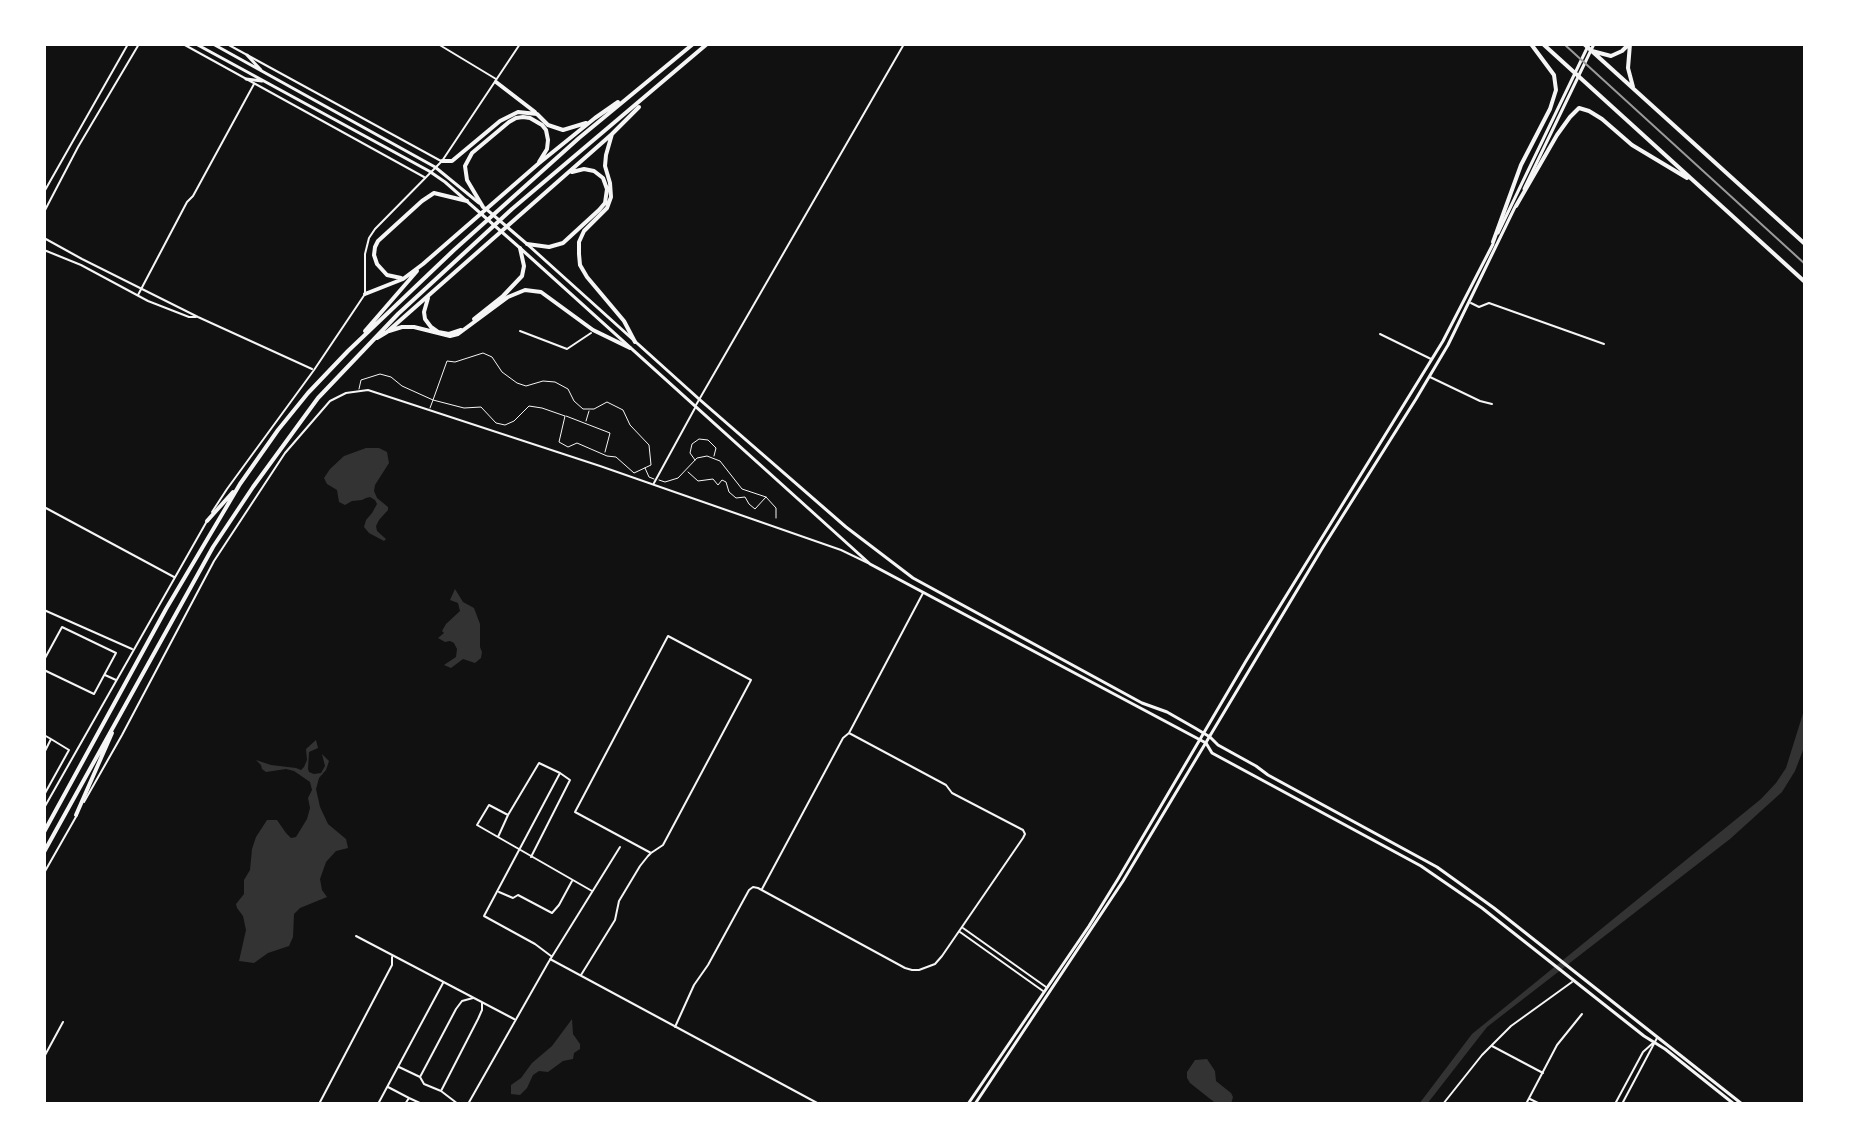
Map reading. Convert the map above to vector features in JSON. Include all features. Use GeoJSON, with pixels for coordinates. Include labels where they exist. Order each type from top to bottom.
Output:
{"type":"FeatureCollection","features":[{"type":"Feature","properties":{"kind":"highway"},"geometry":{"type":"LineString","coordinates":[[44,832],[160,621],[240,484],[308,393],[454,250],[556,158],[693,44]]}},
{"type":"Feature","properties":{"kind":"highway"},"geometry":{"type":"LineString","coordinates":[[44,852],[213,547],[318,398],[398,314],[512,209],[707,44]]}},
{"type":"Feature","properties":{"kind":"highway"},"geometry":{"type":"LineString","coordinates":[[1493,242],[1521,165],[1550,109],[1556,90],[1554,75],[1531,44]]}},
{"type":"Feature","properties":{"kind":"highway"},"geometry":{"type":"LineString","coordinates":[[1543,44],[1805,282]]}},
{"type":"Feature","properties":{"kind":"highway"},"geometry":{"type":"LineString","coordinates":[[1589,44],[1594,53],[1805,244]]}},
{"type":"Feature","properties":{"kind":"highway"},"geometry":{"type":"LineString","coordinates":[[1594,53],[1611,56],[1630,44]]}},
{"type":"Feature","properties":{"kind":"highway"},"geometry":{"type":"LineString","coordinates":[[1630,44],[1628,68],[1634,89]]}},
{"type":"Feature","properties":{"kind":"highway"},"geometry":{"type":"LineString","coordinates":[[497,81],[548,125],[563,130],[572,129],[595,118]]}},
{"type":"Feature","properties":{"kind":"highway"},"geometry":{"type":"LineString","coordinates":[[365,294],[403,279],[423,264],[538,164],[595,118],[643,85]]}},
{"type":"Feature","properties":{"kind":"highway"},"geometry":{"type":"LineString","coordinates":[[371,342],[387,332],[570,173],[655,89]]}},
{"type":"Feature","properties":{"kind":"highway"},"geometry":{"type":"LineString","coordinates":[[1516,206],[1557,135],[1579,108],[1602,119],[1632,145],[1697,184]]}},
{"type":"Feature","properties":{"kind":"highway"},"geometry":{"type":"LineString","coordinates":[[442,161],[452,161],[509,116],[518,112],[537,114]]}},
{"type":"Feature","properties":{"kind":"highway"},"geometry":{"type":"LineString","coordinates":[[483,207],[467,180],[467,159],[516,118],[530,118],[546,130],[547,149],[538,164]]}},
{"type":"Feature","properties":{"kind":"highway"},"geometry":{"type":"LineString","coordinates":[[612,134],[605,166],[611,197],[607,208],[584,231],[579,242],[580,265],[609,300],[635,342]]}},
{"type":"Feature","properties":{"kind":"highway"},"geometry":{"type":"LineString","coordinates":[[527,244],[549,247],[563,243],[605,203],[607,189],[603,178],[594,171],[584,169],[570,173]]}},
{"type":"Feature","properties":{"kind":"highway"},"geometry":{"type":"LineString","coordinates":[[403,279],[387,275],[377,264],[374,255],[378,241],[434,193],[467,201]]}},
{"type":"Feature","properties":{"kind":"highway"},"geometry":{"type":"LineString","coordinates":[[429,295],[424,312],[431,327],[449,334],[459,331],[503,296],[522,276],[524,266],[520,248]]}},
{"type":"Feature","properties":{"kind":"highway"},"geometry":{"type":"LineString","coordinates":[[348,351],[423,264]]}},
{"type":"Feature","properties":{"kind":"highway"},"geometry":{"type":"LineString","coordinates":[[387,332],[414,327],[442,335],[458,334],[508,297],[525,290],[541,292],[593,330],[630,348]]}},
{"type":"Feature","properties":{"kind":"highway"},"geometry":{"type":"LineString","coordinates":[[207,521],[240,484]]}},
{"type":"Feature","properties":{"kind":"highway"},"geometry":{"type":"LineString","coordinates":[[76,815],[121,713]]}},
{"type":"Feature","properties":{"kind":"main road"},"geometry":{"type":"LineString","coordinates":[[196,44],[429,171],[520,248],[870,564],[1206,743],[1212,753],[1444,880],[1734,1104]]}},
{"type":"Feature","properties":{"kind":"main road"},"geometry":{"type":"LineString","coordinates":[[213,44],[435,167],[527,244],[846,527],[913,578],[1142,703],[1167,712],[1268,775],[1437,867],[1742,1104]]}},
{"type":"Feature","properties":{"kind":"main road"},"geometry":{"type":"LineString","coordinates":[[975,1104],[1118,879],[1203,733],[1432,359],[1465,300],[1589,44]]}},
{"type":"Feature","properties":{"kind":"main road"},"geometry":{"type":"LineString","coordinates":[[968,1104],[1111,900],[1448,345],[1516,206],[1589,44]]}},
{"type":"Feature","properties":{"kind":"main road"},"geometry":{"type":"LineString","coordinates":[[247,55],[264,72]]}},
{"type":"Feature","properties":{"kind":"main road"},"geometry":{"type":"LineString","coordinates":[[246,79],[265,81]]}},
{"type":"Feature","properties":{"kind":"main road"},"geometry":{"type":"LineString","coordinates":[[1395,420],[1400,424]]}},
{"type":"Feature","properties":{"kind":"street"},"geometry":{"type":"LineString","coordinates":[[44,192],[128,44]]}},
{"type":"Feature","properties":{"kind":"street"},"geometry":{"type":"LineString","coordinates":[[44,212],[139,44]]}},
{"type":"Feature","properties":{"kind":"street"},"geometry":{"type":"LineString","coordinates":[[183,44],[425,178]]}},
{"type":"Feature","properties":{"kind":"street"},"geometry":{"type":"LineString","coordinates":[[227,44],[442,161]]}},
{"type":"Feature","properties":{"kind":"street"},"geometry":{"type":"LineString","coordinates":[[438,44],[497,81]]}},
{"type":"Feature","properties":{"kind":"street"},"geometry":{"type":"LineString","coordinates":[[44,808],[207,521],[365,294],[365,254],[369,238],[442,161],[520,44]]}},
{"type":"Feature","properties":{"kind":"street"},"geometry":{"type":"LineString","coordinates":[[653,484],[904,44]]}},
{"type":"Feature","properties":{"kind":"street"},"geometry":{"type":"LineString","coordinates":[[138,295],[254,84]]}},
{"type":"Feature","properties":{"kind":"street"},"geometry":{"type":"LineString","coordinates":[[1516,206],[1522,202]]}},
{"type":"Feature","properties":{"kind":"street"},"geometry":{"type":"LineString","coordinates":[[44,238],[198,317],[314,370]]}},
{"type":"Feature","properties":{"kind":"street"},"geometry":{"type":"LineString","coordinates":[[44,250],[81,265],[138,295],[189,317],[198,317]]}},
{"type":"Feature","properties":{"kind":"street"},"geometry":{"type":"LineString","coordinates":[[1469,302],[1479,307],[1489,303],[1604,344]]}},
{"type":"Feature","properties":{"kind":"street"},"geometry":{"type":"LineString","coordinates":[[520,331],[567,349],[591,333]]}},
{"type":"Feature","properties":{"kind":"street"},"geometry":{"type":"LineString","coordinates":[[1380,334],[1432,359]]}},
{"type":"Feature","properties":{"kind":"street"},"geometry":{"type":"LineString","coordinates":[[430,411],[447,361],[455,362],[483,353],[492,357],[502,372],[517,383],[526,386],[543,381],[555,382],[568,389],[583,409],[594,409],[607,402],[623,410],[630,425],[649,445],[651,465],[634,473],[616,457],[577,443],[568,447],[559,442],[565,416]]}},
{"type":"Feature","properties":{"kind":"street"},"geometry":{"type":"LineString","coordinates":[[359,391],[361,380],[380,374],[433,400],[464,408],[481,407],[496,423],[505,425],[514,421],[529,406],[610,433],[604,454]]}},
{"type":"Feature","properties":{"kind":"street"},"geometry":{"type":"LineString","coordinates":[[1429,376],[1492,404]]}},
{"type":"Feature","properties":{"kind":"street"},"geometry":{"type":"LineString","coordinates":[[44,873],[122,735],[214,561],[241,518],[285,453],[330,401],[346,393],[368,390],[653,484],[841,550],[870,564]]}},
{"type":"Feature","properties":{"kind":"street"},"geometry":{"type":"LineString","coordinates":[[586,424],[589,409]]}},
{"type":"Feature","properties":{"kind":"street"},"geometry":{"type":"LineString","coordinates":[[695,461],[690,453],[692,444],[699,439],[708,440],[716,448],[713,458]]}},
{"type":"Feature","properties":{"kind":"street"},"geometry":{"type":"LineString","coordinates":[[645,468],[649,477],[665,482],[678,478],[695,461],[707,456],[713,458],[720,461],[742,489],[766,497],[776,508],[776,518]]}},
{"type":"Feature","properties":{"kind":"street"},"geometry":{"type":"LineString","coordinates":[[686,470],[698,481],[713,479],[718,485],[722,480],[726,482],[729,492],[736,498],[745,497],[755,509],[766,497]]}},
{"type":"Feature","properties":{"kind":"street"},"geometry":{"type":"LineString","coordinates":[[44,507],[175,578]]}},
{"type":"Feature","properties":{"kind":"street"},"geometry":{"type":"LineString","coordinates":[[762,890],[923,593]]}},
{"type":"Feature","properties":{"kind":"street"},"geometry":{"type":"LineString","coordinates":[[44,610],[133,650]]}},
{"type":"Feature","properties":{"kind":"street"},"geometry":{"type":"LineString","coordinates":[[44,660],[62,627],[116,653],[94,694],[44,670]]}},
{"type":"Feature","properties":{"kind":"street"},"geometry":{"type":"LineString","coordinates":[[581,975],[615,920],[619,901],[640,866],[663,845],[751,680],[668,636],[575,812],[651,853]]}},
{"type":"Feature","properties":{"kind":"street"},"geometry":{"type":"LineString","coordinates":[[104,675],[116,680]]}},
{"type":"Feature","properties":{"kind":"street"},"geometry":{"type":"LineString","coordinates":[[675,1027],[694,985],[753,887],[912,970],[929,968],[959,931],[1023,838],[1023,830],[849,733]]}},
{"type":"Feature","properties":{"kind":"street"},"geometry":{"type":"LineString","coordinates":[[44,735],[69,750],[44,795]]}},
{"type":"Feature","properties":{"kind":"street"},"geometry":{"type":"LineString","coordinates":[[44,753],[51,739]]}},
{"type":"Feature","properties":{"kind":"street"},"geometry":{"type":"LineString","coordinates":[[498,837],[539,763],[560,773],[570,780],[531,857]]}},
{"type":"Feature","properties":{"kind":"street"},"geometry":{"type":"LineString","coordinates":[[560,773],[484,916],[535,944],[551,958],[581,975],[819,1104]]}},
{"type":"Feature","properties":{"kind":"street"},"geometry":{"type":"LineString","coordinates":[[55,775],[60,778]]}},
{"type":"Feature","properties":{"kind":"street"},"geometry":{"type":"LineString","coordinates":[[508,815],[489,805],[477,825],[593,892]]}},
{"type":"Feature","properties":{"kind":"street"},"geometry":{"type":"LineString","coordinates":[[468,1104],[551,958],[620,847]]}},
{"type":"Feature","properties":{"kind":"street"},"geometry":{"type":"LineString","coordinates":[[498,891],[513,898],[518,895],[552,913],[572,881]]}},
{"type":"Feature","properties":{"kind":"street"},"geometry":{"type":"LineString","coordinates":[[961,927],[1047,991]]}},
{"type":"Feature","properties":{"kind":"street"},"geometry":{"type":"LineString","coordinates":[[959,931],[1047,991]]}},
{"type":"Feature","properties":{"kind":"street"},"geometry":{"type":"LineString","coordinates":[[356,936],[515,1019]]}},
{"type":"Feature","properties":{"kind":"street"},"geometry":{"type":"LineString","coordinates":[[319,1104],[392,965],[392,955]]}},
{"type":"Feature","properties":{"kind":"street"},"geometry":{"type":"LineString","coordinates":[[1443,1104],[1482,1055],[1511,1026],[1575,981]]}},
{"type":"Feature","properties":{"kind":"street"},"geometry":{"type":"LineString","coordinates":[[378,1104],[443,982]]}},
{"type":"Feature","properties":{"kind":"street"},"geometry":{"type":"LineString","coordinates":[[420,1077],[456,1009],[462,1001],[474,998]]}},
{"type":"Feature","properties":{"kind":"street"},"geometry":{"type":"LineString","coordinates":[[441,1091],[478,1019],[482,1002]]}},
{"type":"Feature","properties":{"kind":"street"},"geometry":{"type":"LineString","coordinates":[[1526,1104],[1557,1045],[1582,1014]]}},
{"type":"Feature","properties":{"kind":"street"},"geometry":{"type":"LineString","coordinates":[[44,1057],[63,1022]]}},
{"type":"Feature","properties":{"kind":"street"},"geometry":{"type":"LineString","coordinates":[[1622,1104],[1657,1037]]}},
{"type":"Feature","properties":{"kind":"street"},"geometry":{"type":"LineString","coordinates":[[1615,1104],[1643,1052],[1654,1042]]}},
{"type":"Feature","properties":{"kind":"street"},"geometry":{"type":"LineString","coordinates":[[1491,1046],[1543,1073]]}},
{"type":"Feature","properties":{"kind":"street"},"geometry":{"type":"LineString","coordinates":[[398,1067],[420,1077],[424,1084],[441,1091],[458,1104]]}},
{"type":"Feature","properties":{"kind":"street"},"geometry":{"type":"LineString","coordinates":[[387,1087],[422,1104]]}},
{"type":"Feature","properties":{"kind":"street"},"geometry":{"type":"LineString","coordinates":[[405,1104],[409,1098]]}},
{"type":"Feature","properties":{"kind":"street"},"geometry":{"type":"LineString","coordinates":[[1529,1098],[1540,1104]]}},
{"type":"Feature","properties":{"kind":"shaded area"},"geometry":{"type":"Polygon","coordinates":[[[366,448],[379,448],[387,452],[389,463],[374,491],[388,507],[376,526],[386,539],[384,541],[364,527],[377,504],[375,500],[370,497],[345,505],[339,502],[337,490],[324,478],[344,456],[366,448]]]}},
{"type":"Feature","properties":{"kind":"shaded area"},"geometry":{"type":"Polygon","coordinates":[[[455,589],[463,602],[474,608],[480,624],[482,652],[475,663],[463,659],[451,668],[444,665],[456,657],[457,649],[454,643],[438,638],[444,633],[446,624],[460,611],[458,603],[450,600],[455,589]]]}},
{"type":"Feature","properties":{"kind":"shaded area"},"geometry":{"type":"Polygon","coordinates":[[[1805,707],[1805,745],[1795,771],[1782,792],[1730,839],[1487,1027],[1427,1104],[1419,1104],[1472,1034],[1761,799],[1786,768],[1805,707]]]}},
{"type":"Feature","properties":{"kind":"shaded area"},"geometry":{"type":"Polygon","coordinates":[[[316,740],[318,748],[309,752],[308,769],[314,774],[321,773],[325,766],[322,754],[329,761],[316,789],[328,824],[346,839],[348,848],[336,851],[326,862],[320,879],[327,897],[300,908],[294,914],[293,937],[289,946],[268,953],[254,963],[239,961],[246,930],[236,904],[244,894],[244,880],[250,870],[256,837],[267,820],[277,820],[291,838],[296,837],[307,819],[310,808],[308,798],[312,790],[310,782],[294,771],[266,772],[256,760],[301,770],[307,760],[306,749],[316,740]]]}},
{"type":"Feature","properties":{"kind":"shaded area"},"geometry":{"type":"Polygon","coordinates":[[[572,1019],[573,1034],[580,1044],[573,1059],[563,1061],[548,1072],[539,1071],[520,1095],[511,1094],[511,1085],[552,1046],[572,1019]]]}},
{"type":"Feature","properties":{"kind":"shaded area"},"geometry":{"type":"Polygon","coordinates":[[[1207,1059],[1215,1071],[1216,1081],[1231,1093],[1231,1104],[1214,1104],[1187,1078],[1187,1072],[1195,1060],[1207,1059]]]}},
{"type":"Feature","properties":{"kind":"railway"},"geometry":{"type":"LineString","coordinates":[[1564,44],[1805,264]]}}]}
